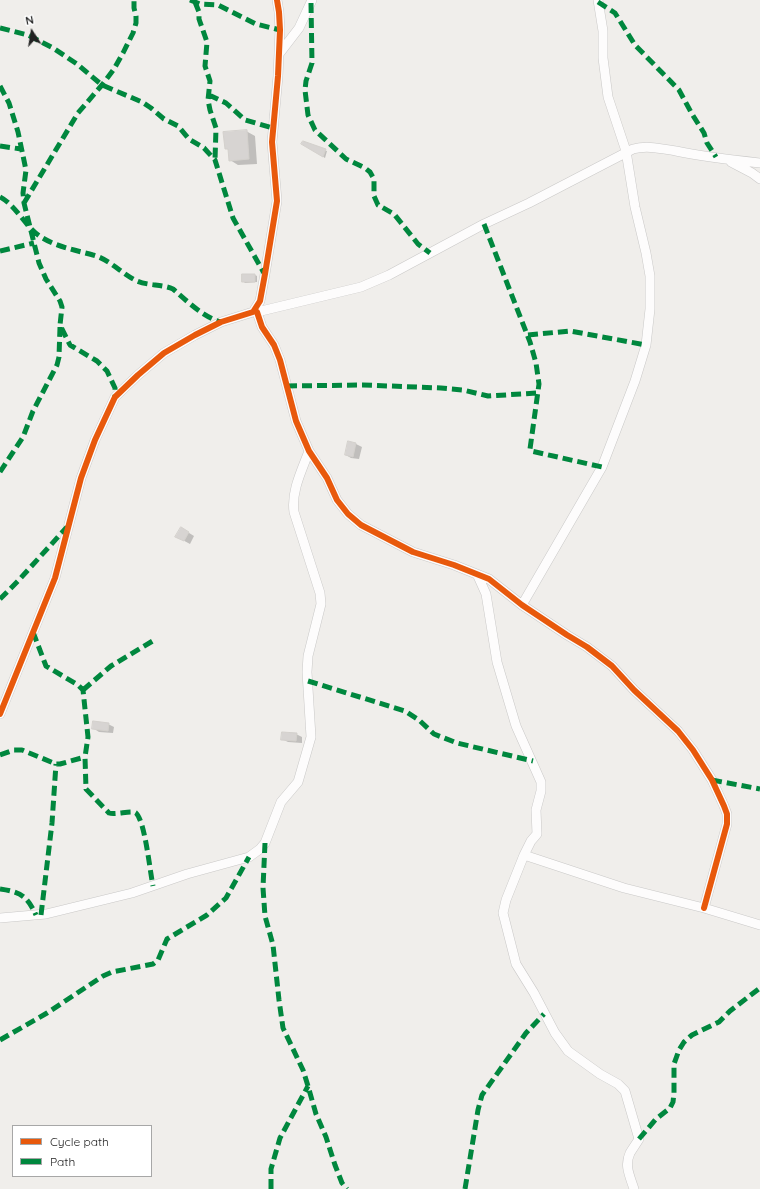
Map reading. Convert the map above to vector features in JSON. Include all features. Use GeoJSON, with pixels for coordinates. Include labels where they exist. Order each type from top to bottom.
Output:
{"type":"FeatureCollection","features":[{"type":"Feature","properties":{"kind":"street"},"geometry":{"type":"LineString","coordinates":[[277,0],[280,30],[278,83],[272,142],[277,201],[266,274],[260,301],[255,312],[262,328],[274,345],[280,360],[296,421],[309,451],[327,478],[337,500],[348,514],[361,525],[413,552],[489,579],[522,605],[566,635],[587,647],[612,666],[634,690],[678,731],[693,750],[712,780],[727,814],[727,824],[704,908]]}},
{"type":"Feature","properties":{"kind":"street"},"geometry":{"type":"LineString","coordinates":[[279,54],[299,28],[312,0]]}},
{"type":"Feature","properties":{"kind":"street"},"geometry":{"type":"LineString","coordinates":[[522,605],[602,467],[635,381],[646,345],[650,309],[650,276],[635,207],[626,151],[608,97],[603,58],[603,31],[598,0]]}},
{"type":"Feature","properties":{"kind":"street"},"geometry":{"type":"LineString","coordinates":[[0,714],[55,578],[81,478],[95,440],[115,397],[164,353],[195,335],[222,322],[255,312],[361,287],[389,275],[484,224],[529,203],[559,186],[612,160],[626,151],[640,147],[662,148],[724,159],[760,163]]}},
{"type":"Feature","properties":{"kind":"street"},"geometry":{"type":"LineString","coordinates":[[724,159],[752,173],[760,180]]}},
{"type":"Feature","properties":{"kind":"street"},"geometry":{"type":"LineString","coordinates":[[0,918],[46,914],[132,893],[186,874],[249,858],[265,843],[281,802],[298,782],[311,737],[308,656],[321,604],[294,512],[293,502],[309,451]]}},
{"type":"Feature","properties":{"kind":"street"},"geometry":{"type":"LineString","coordinates":[[477,574],[486,594],[497,662],[516,726],[541,782],[541,791],[536,810],[537,834],[531,841],[524,855],[508,894],[503,913],[516,964],[534,993],[548,1020],[568,1051],[600,1074],[618,1084],[625,1091],[639,1139],[631,1153],[628,1163],[628,1171],[634,1189]]}},
{"type":"Feature","properties":{"kind":"street"},"geometry":{"type":"LineString","coordinates":[[524,855],[624,888],[704,908],[760,925]]}},
{"type":"Feature","properties":{"kind":"building"},"geometry":{"type":"Polygon","coordinates":[[[247,130],[249,159],[229,161],[228,149],[225,149],[223,132],[247,130]]]}},
{"type":"Feature","properties":{"kind":"building"},"geometry":{"type":"Polygon","coordinates":[[[303,141],[326,149],[323,157],[301,144],[303,141]]]}},
{"type":"Feature","properties":{"kind":"building"},"geometry":{"type":"Polygon","coordinates":[[[242,274],[255,274],[255,282],[242,282],[242,274]]]}},
{"type":"Feature","properties":{"kind":"building"},"geometry":{"type":"Polygon","coordinates":[[[348,441],[356,443],[353,457],[345,455],[348,441]]]}},
{"type":"Feature","properties":{"kind":"building"},"geometry":{"type":"Polygon","coordinates":[[[181,527],[189,532],[184,541],[175,537],[181,527]]]}},
{"type":"Feature","properties":{"kind":"building"},"geometry":{"type":"Polygon","coordinates":[[[93,721],[109,723],[108,731],[92,729],[93,721]]]}},
{"type":"Feature","properties":{"kind":"building"},"geometry":{"type":"Polygon","coordinates":[[[282,732],[297,733],[296,741],[281,740],[282,732]]]}},
{"type":"Feature","properties":{"kind":"marked path"},"geometry":{"type":"LineString","coordinates":[[24,203],[78,113],[102,85],[114,69],[123,53],[133,33],[136,23],[134,0]]}},
{"type":"Feature","properties":{"kind":"marked path"},"geometry":{"type":"LineString","coordinates":[[190,0],[200,4],[218,5],[256,24],[280,30]]}},
{"type":"Feature","properties":{"kind":"marked path"},"geometry":{"type":"LineString","coordinates":[[195,2],[207,42],[205,66],[210,81],[208,100],[216,128],[215,160]]}},
{"type":"Feature","properties":{"kind":"marked path"},"geometry":{"type":"LineString","coordinates":[[598,2],[615,13],[635,45],[679,90],[716,157]]}},
{"type":"Feature","properties":{"kind":"marked path"},"geometry":{"type":"LineString","coordinates":[[311,3],[312,63],[306,81],[305,90],[308,115],[315,130],[346,159],[370,172],[374,179],[374,196],[378,205],[394,214],[418,244],[430,253]]}},
{"type":"Feature","properties":{"kind":"marked path"},"geometry":{"type":"LineString","coordinates":[[0,28],[28,35],[53,48],[77,64],[102,85],[142,102],[164,119],[178,126],[189,139],[204,148],[215,160],[233,218],[264,273]]}},
{"type":"Feature","properties":{"kind":"marked path"},"geometry":{"type":"LineString","coordinates":[[0,86],[9,103],[18,132],[26,170],[23,193],[24,203],[39,263],[46,279],[60,301],[62,307],[60,325],[70,345],[97,361],[107,371],[115,388],[115,397]]}},
{"type":"Feature","properties":{"kind":"marked path"},"geometry":{"type":"LineString","coordinates":[[209,95],[226,103],[245,120],[273,128]]}},
{"type":"Feature","properties":{"kind":"marked path"},"geometry":{"type":"LineString","coordinates":[[0,146],[21,149]]}},
{"type":"Feature","properties":{"kind":"marked path"},"geometry":{"type":"LineString","coordinates":[[0,197],[6,201],[30,228],[41,237],[60,246],[99,257],[137,281],[173,289],[202,313],[221,322]]}},
{"type":"Feature","properties":{"kind":"marked path"},"geometry":{"type":"LineString","coordinates":[[484,224],[530,342],[536,363],[539,384],[530,449],[531,451],[602,467]]}},
{"type":"Feature","properties":{"kind":"marked path"},"geometry":{"type":"LineString","coordinates":[[0,251],[34,243]]}},
{"type":"Feature","properties":{"kind":"marked path"},"geometry":{"type":"LineString","coordinates":[[0,472],[23,437],[33,411],[57,365],[59,357],[60,327]]}},
{"type":"Feature","properties":{"kind":"marked path"},"geometry":{"type":"LineString","coordinates":[[528,335],[570,331],[646,345]]}},
{"type":"Feature","properties":{"kind":"marked path"},"geometry":{"type":"LineString","coordinates":[[287,386],[363,385],[441,388],[463,390],[488,396],[538,393]]}},
{"type":"Feature","properties":{"kind":"marked path"},"geometry":{"type":"LineString","coordinates":[[0,599],[67,527]]}},
{"type":"Feature","properties":{"kind":"marked path"},"geometry":{"type":"LineString","coordinates":[[33,632],[46,666],[78,685],[83,690],[88,737],[85,757],[86,789],[109,813],[136,813],[145,836],[153,886]]}},
{"type":"Feature","properties":{"kind":"marked path"},"geometry":{"type":"LineString","coordinates":[[83,690],[111,666],[156,639]]}},
{"type":"Feature","properties":{"kind":"marked path"},"geometry":{"type":"LineString","coordinates":[[308,681],[405,711],[419,720],[434,734],[457,743],[533,761]]}},
{"type":"Feature","properties":{"kind":"marked path"},"geometry":{"type":"LineString","coordinates":[[0,755],[14,750],[22,750],[56,764],[85,757]]}},
{"type":"Feature","properties":{"kind":"marked path"},"geometry":{"type":"LineString","coordinates":[[41,915],[52,823],[56,764]]}},
{"type":"Feature","properties":{"kind":"marked path"},"geometry":{"type":"LineString","coordinates":[[712,780],[760,789]]}},
{"type":"Feature","properties":{"kind":"marked path"},"geometry":{"type":"LineString","coordinates":[[265,843],[263,888],[265,916],[273,945],[283,1028],[303,1070],[316,1114],[326,1137],[342,1183],[347,1189]]}},
{"type":"Feature","properties":{"kind":"marked path"},"geometry":{"type":"LineString","coordinates":[[0,1040],[47,1013],[103,976],[112,972],[153,964],[158,960],[167,939],[207,915],[226,898],[249,857]]}},
{"type":"Feature","properties":{"kind":"marked path"},"geometry":{"type":"LineString","coordinates":[[0,889],[22,896],[30,903],[36,915]]}},
{"type":"Feature","properties":{"kind":"marked path"},"geometry":{"type":"LineString","coordinates":[[639,1139],[656,1119],[670,1108],[673,1102],[674,1064],[679,1050],[684,1042],[692,1035],[719,1022],[730,1011],[760,988]]}},
{"type":"Feature","properties":{"kind":"marked path"},"geometry":{"type":"LineString","coordinates":[[465,1189],[478,1110],[482,1095],[526,1033],[544,1014]]}},
{"type":"Feature","properties":{"kind":"marked path"},"geometry":{"type":"LineString","coordinates":[[271,1189],[271,1169],[280,1138],[308,1086]]}},
{"type":"Feature","properties":{"kind":"cycle path"},"geometry":{"type":"LineString","coordinates":[[0,714],[55,578],[81,478],[95,440],[115,397],[164,353],[221,322],[253,312],[260,301],[277,201],[272,142],[278,76],[280,30],[277,0]]}},
{"type":"Feature","properties":{"kind":"cycle path"},"geometry":{"type":"LineString","coordinates":[[257,312],[262,327],[274,345],[280,360],[296,421],[309,451],[327,478],[337,500],[348,514],[361,525],[413,552],[454,565],[489,579],[522,605],[587,647],[612,666],[634,690],[678,731],[693,750],[712,780],[727,814],[727,824],[704,908]]}}]}
